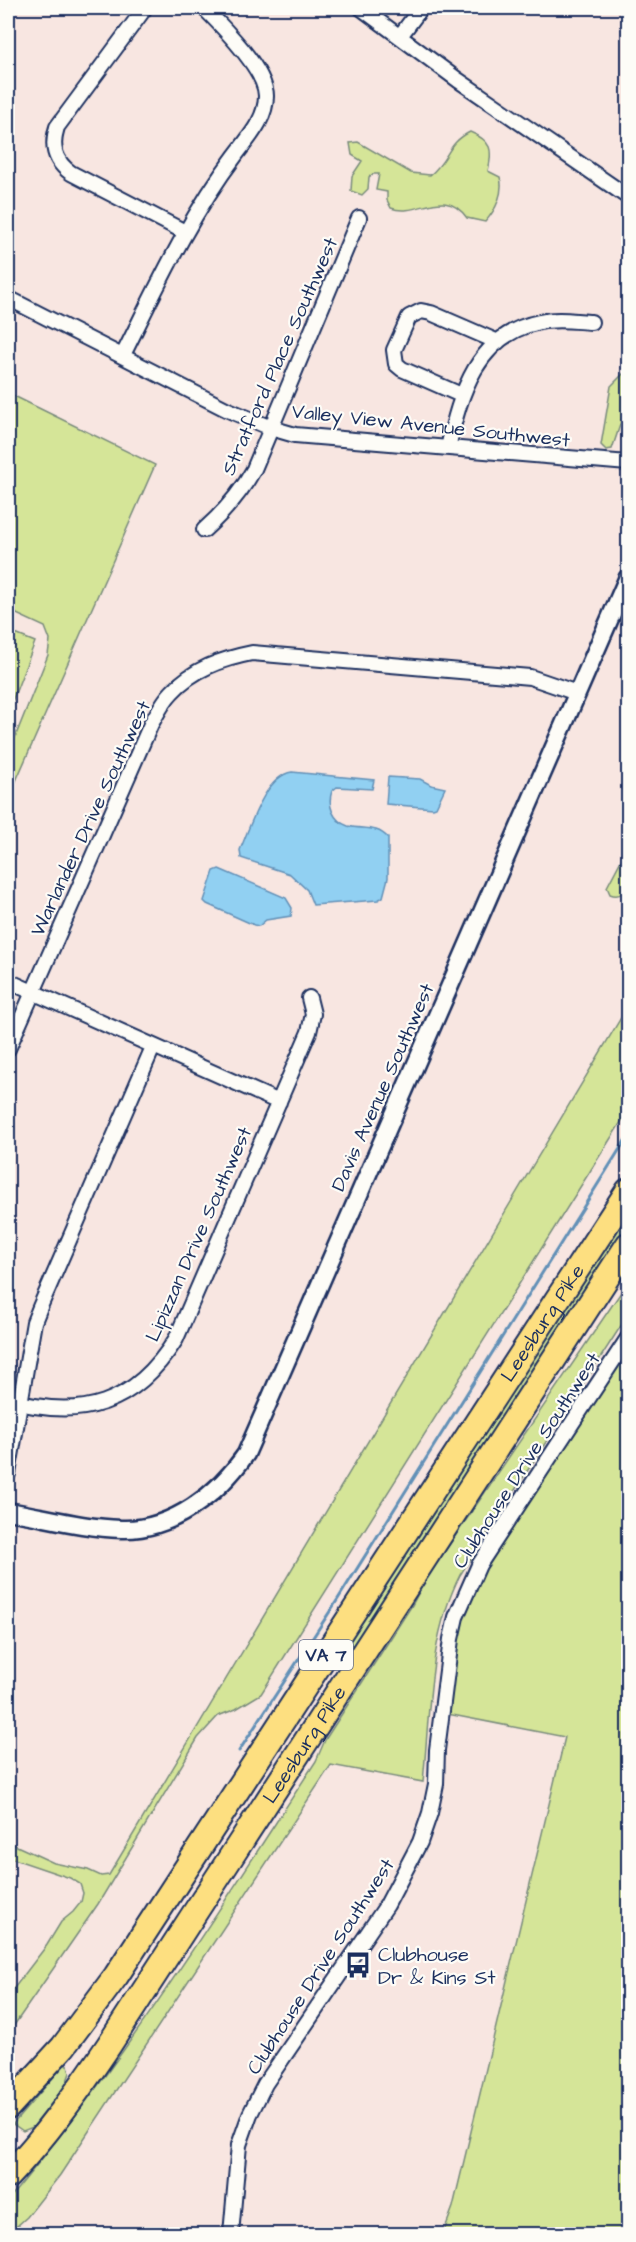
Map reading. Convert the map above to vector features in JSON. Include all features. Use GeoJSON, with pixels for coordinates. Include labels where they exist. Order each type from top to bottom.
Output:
{"type":"FeatureCollection","features":[{"type":"Feature","properties":{"kind":"highway","name":"Leesburg Pike"},"geometry":{"type":"LineString","coordinates":[[8,2107],[63,2047],[116,1976],[628,1191]]}},
{"type":"Feature","properties":{"kind":"highway","name":"Leesburg Pike"},"geometry":{"type":"LineString","coordinates":[[8,2176],[36,2146],[74,2097],[109,2045],[628,1245]]}},
{"type":"Feature","properties":{"kind":"highway"},"geometry":{"type":"LineString","coordinates":[[596,1294],[628,1255]]}},
{"type":"Feature","properties":{"kind":"street"},"geometry":{"type":"LineString","coordinates":[[145,8],[57,127],[53,140],[55,154],[61,165],[71,173],[185,232]]}},
{"type":"Feature","properties":{"kind":"street"},"geometry":{"type":"LineString","coordinates":[[123,355],[185,232],[213,184],[262,116],[266,94],[254,66],[204,8]]}},
{"type":"Feature","properties":{"kind":"street"},"geometry":{"type":"LineString","coordinates":[[361,8],[556,149],[628,197]]}},
{"type":"Feature","properties":{"kind":"street"},"geometry":{"type":"LineString","coordinates":[[400,36],[420,8]]}},
{"type":"Feature","properties":{"kind":"street","name":"Stratford Place Southwest"},"geometry":{"type":"LineString","coordinates":[[204,530],[244,488],[254,469],[359,218]]}},
{"type":"Feature","properties":{"kind":"street","name":"Valley View Avenue Southwest"},"geometry":{"type":"LineString","coordinates":[[8,298],[226,409],[271,428],[295,435],[628,464]]}},
{"type":"Feature","properties":{"kind":"street"},"geometry":{"type":"LineString","coordinates":[[461,395],[402,369],[396,364],[394,350],[409,316],[421,311],[431,313],[498,342]]}},
{"type":"Feature","properties":{"kind":"street"},"geometry":{"type":"LineString","coordinates":[[448,448],[461,395],[487,351],[511,331],[538,322],[556,320],[591,322]]}},
{"type":"Feature","properties":{"kind":"street","name":"Davis Avenue Southwest"},"geometry":{"type":"LineString","coordinates":[[8,1511],[98,1527],[132,1529],[157,1523],[209,1496],[223,1484],[246,1454],[628,577]]}},
{"type":"Feature","properties":{"kind":"street","name":"Warlander Drive Southwest"},"geometry":{"type":"LineString","coordinates":[[8,1049],[151,724],[171,693],[203,668],[226,658],[252,653],[530,677],[577,693]]}},
{"type":"Feature","properties":{"kind":"street"},"geometry":{"type":"LineString","coordinates":[[8,981],[279,1102]]}},
{"type":"Feature","properties":{"kind":"street","name":"Lipizzan Drive Southwest"},"geometry":{"type":"LineString","coordinates":[[14,1401],[60,1408],[104,1403],[128,1392],[164,1358],[180,1328],[309,1032],[313,1014],[309,998]]}},
{"type":"Feature","properties":{"kind":"street"},"geometry":{"type":"LineString","coordinates":[[8,1474],[14,1401],[34,1322],[153,1047]]}},
{"type":"Feature","properties":{"kind":"street","name":"Clubhouse Drive Southwest"},"geometry":{"type":"LineString","coordinates":[[231,2235],[239,2145],[249,2114],[265,2084],[387,1905],[420,1842],[430,1813],[436,1784],[437,1750],[451,1639],[456,1617],[467,1588],[479,1565],[628,1338]]}},
{"type":"Feature","properties":{"kind":"green space"},"geometry":{"type":"Polygon","coordinates":[[[470,132],[487,143],[490,152],[488,171],[500,177],[501,183],[498,201],[485,222],[467,218],[449,204],[430,204],[401,210],[391,208],[387,200],[387,192],[376,190],[379,174],[369,177],[368,189],[362,195],[351,191],[352,176],[362,161],[352,155],[350,143],[358,142],[411,173],[430,175],[441,164],[452,146],[470,132]]]}},
{"type":"Feature","properties":{"kind":"green space"},"geometry":{"type":"Polygon","coordinates":[[[628,372],[628,401],[612,449],[606,450],[601,445],[611,386],[628,372]]]}},
{"type":"Feature","properties":{"kind":"green space"},"geometry":{"type":"Polygon","coordinates":[[[8,393],[155,465],[8,799],[8,755],[48,655],[50,640],[45,627],[8,610],[8,393]]]}},
{"type":"Feature","properties":{"kind":"green space"},"geometry":{"type":"Polygon","coordinates":[[[8,631],[35,642],[8,712],[8,631]]]}},
{"type":"Feature","properties":{"kind":"green space"},"geometry":{"type":"Polygon","coordinates":[[[628,847],[627,887],[618,895],[610,894],[607,887],[628,847]]]}},
{"type":"Feature","properties":{"kind":"green space"},"geometry":{"type":"Polygon","coordinates":[[[628,1006],[628,1111],[261,1694],[236,1709],[218,1716],[198,1738],[98,1904],[8,2034],[8,1996],[47,1945],[61,1922],[81,1902],[83,1893],[80,1884],[70,1878],[8,1857],[8,1842],[54,1863],[88,1870],[101,1876],[109,1875],[628,1006]]]}},
{"type":"Feature","properties":{"kind":"green space"},"geometry":{"type":"Polygon","coordinates":[[[628,1199],[628,1234],[375,1621],[351,1648],[348,1646],[349,1642],[380,1584],[628,1199]]]}},
{"type":"Feature","properties":{"kind":"green space"},"geometry":{"type":"Polygon","coordinates":[[[628,1282],[628,1315],[460,1575],[450,1599],[442,1624],[432,1676],[423,1782],[331,1765],[60,2175],[27,2217],[8,2234],[8,2200],[91,2095],[206,1930],[316,1761],[325,1740],[412,1605],[426,1579],[628,1282]]]}},
{"type":"Feature","properties":{"kind":"green space"},"geometry":{"type":"Polygon","coordinates":[[[628,1343],[628,2234],[443,2234],[453,2207],[565,1737],[442,1713],[467,1588],[628,1343]]]}},
{"type":"Feature","properties":{"kind":"green space"},"geometry":{"type":"Polygon","coordinates":[[[64,2065],[68,2065],[70,2073],[65,2086],[33,2127],[23,2131],[13,2124],[64,2065]]]}},
{"type":"Feature","properties":{"kind":"water"},"geometry":{"type":"Polygon","coordinates":[[[292,772],[374,780],[372,789],[337,787],[332,791],[330,802],[332,812],[343,824],[379,831],[388,838],[388,878],[383,897],[378,900],[313,905],[307,890],[290,874],[241,858],[240,850],[266,792],[282,776],[292,772]]]}},
{"type":"Feature","properties":{"kind":"water"},"geometry":{"type":"Polygon","coordinates":[[[388,777],[420,779],[431,785],[445,788],[436,807],[433,808],[386,804],[388,777]]]}},
{"type":"Feature","properties":{"kind":"water"},"geometry":{"type":"Polygon","coordinates":[[[219,869],[286,898],[292,908],[291,916],[266,920],[259,926],[207,904],[204,901],[214,871],[219,869]]]}},
{"type":"Feature","properties":{"kind":"waterway"},"geometry":{"type":"LineString","coordinates":[[239,1751],[338,1599],[628,1136]]}},
{"type":"Feature","properties":{"kind":"place","name":"Clubhouse Dr & Kins St"},"geometry":{"type":"Point","coordinates":[358,1965]}}]}
